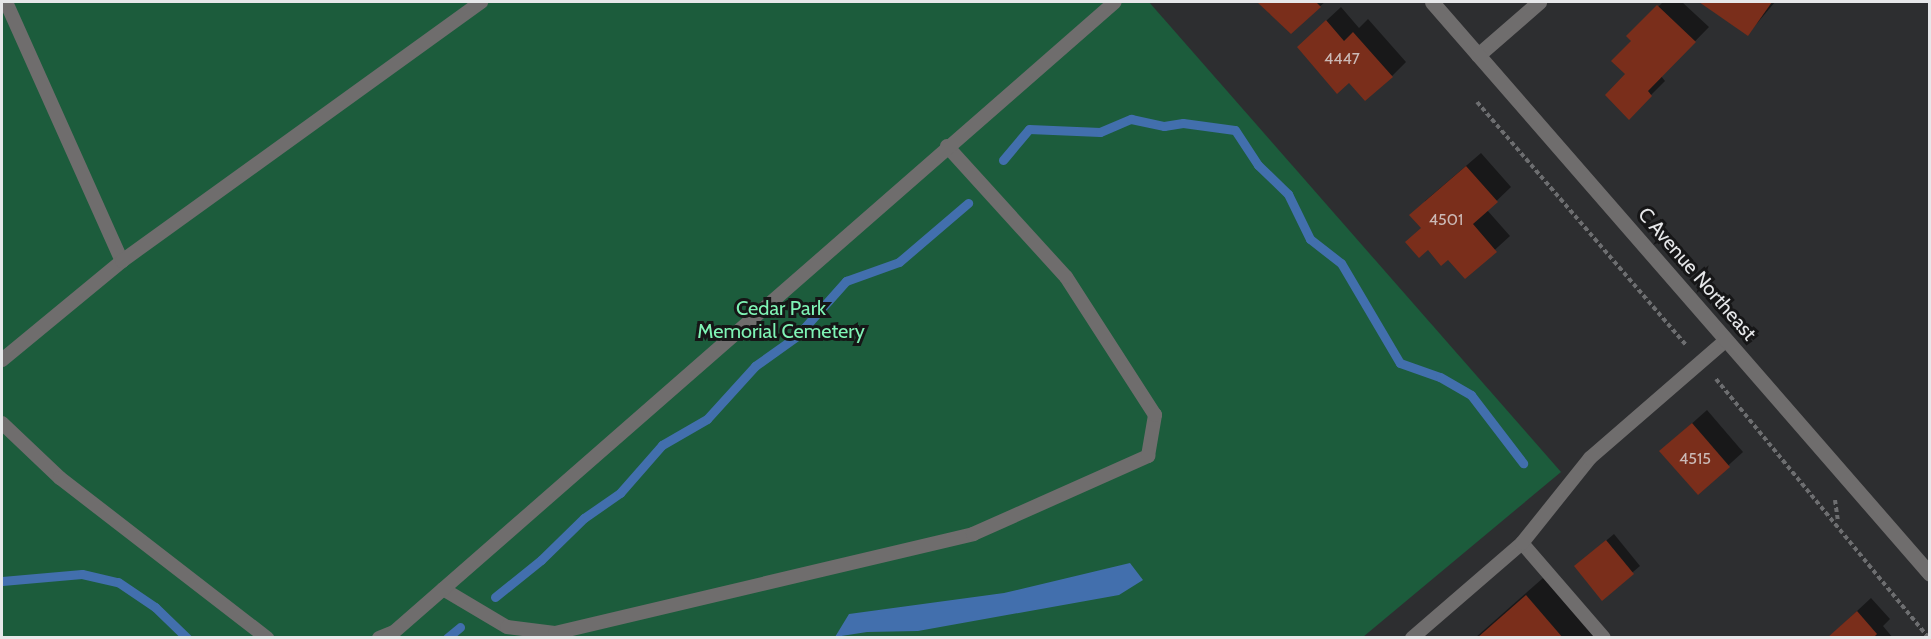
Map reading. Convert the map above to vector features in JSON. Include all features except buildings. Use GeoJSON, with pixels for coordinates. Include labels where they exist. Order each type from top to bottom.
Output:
{"type":"FeatureCollection","features":[{"type":"Feature","properties":{"kind":"street","name":"C Avenue Northeast"},"geometry":{"type":"LineString","coordinates":[[1432,2],[1929,574]]}},
{"type":"Feature","properties":{"kind":"street"},"geometry":{"type":"LineString","coordinates":[[1478,55],[1539,2]]}},
{"type":"Feature","properties":{"kind":"lane"},"geometry":{"type":"LineString","coordinates":[[6,2],[122,261]]}},
{"type":"Feature","properties":{"kind":"lane"},"geometry":{"type":"LineString","coordinates":[[2,360],[122,261],[481,2]]}},
{"type":"Feature","properties":{"kind":"lane"},"geometry":{"type":"LineString","coordinates":[[379,638],[394,632],[947,146],[1115,2]]}},
{"type":"Feature","properties":{"kind":"lane"},"geometry":{"type":"LineString","coordinates":[[443,589],[507,627],[555,633],[973,534],[1148,456],[1155,415],[1066,277],[947,146]]}},
{"type":"Feature","properties":{"kind":"lane"},"geometry":{"type":"LineString","coordinates":[[1412,638],[1522,543],[1590,458],[1726,340]]}},
{"type":"Feature","properties":{"kind":"lane"},"geometry":{"type":"LineString","coordinates":[[2,423],[60,478],[267,638]]}},
{"type":"Feature","properties":{"kind":"lane"},"geometry":{"type":"LineString","coordinates":[[1522,543],[1604,638]]}},
{"type":"Feature","properties":{"kind":"green space","name":"Cedar Park Memorial Cemetery"},"geometry":{"type":"Polygon","coordinates":[[[2,2],[1149,2],[1561,472],[1363,637],[2,637],[2,2]]]}},
{"type":"Feature","properties":{"kind":"water"},"geometry":{"type":"Polygon","coordinates":[[[1130,563],[1143,580],[1119,595],[918,631],[867,632],[835,637],[849,614],[1004,593],[1130,563]]]}},
{"type":"Feature","properties":{"kind":"waterway"},"geometry":{"type":"LineString","coordinates":[[1003,160],[1029,129],[1100,132],[1131,119],[1164,126],[1183,123],[1235,130],[1258,165],[1288,194],[1310,239],[1341,263],[1400,363],[1440,377],[1471,395],[1523,463]]}},
{"type":"Feature","properties":{"kind":"waterway"},"geometry":{"type":"LineString","coordinates":[[495,597],[541,560],[584,518],[620,493],[662,445],[707,419],[755,366],[797,336],[846,281],[899,262],[968,203]]}},
{"type":"Feature","properties":{"kind":"waterway"},"geometry":{"type":"LineString","coordinates":[[2,581],[82,574],[118,582],[155,607],[187,638]]}},
{"type":"Feature","properties":{"kind":"waterway"},"geometry":{"type":"LineString","coordinates":[[447,638],[460,627]]}}]}
